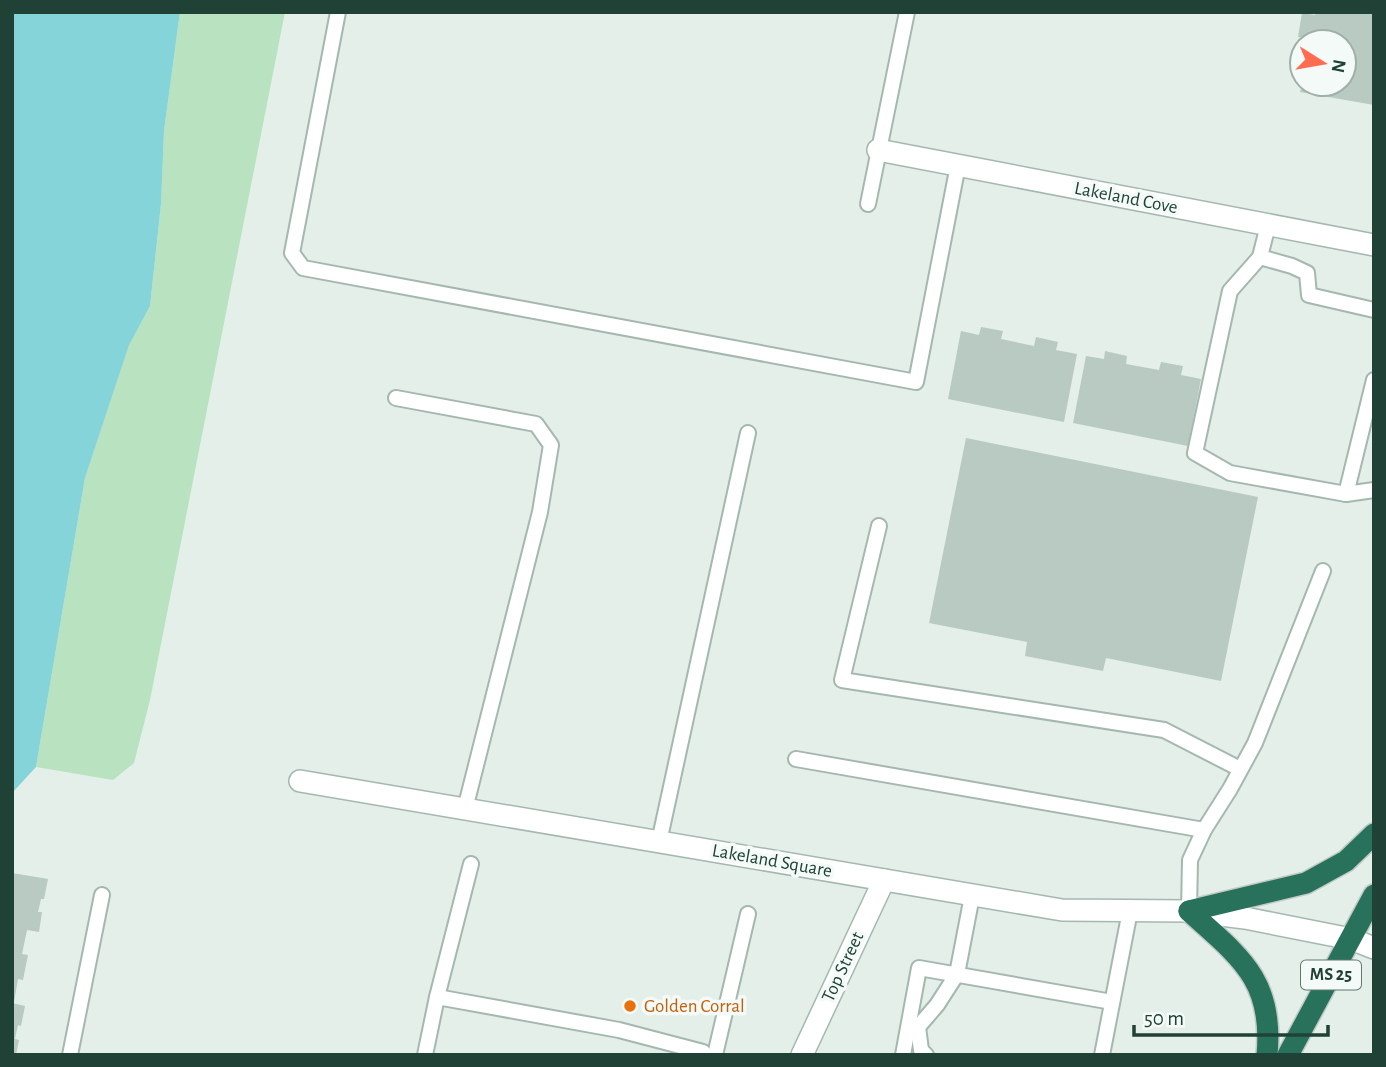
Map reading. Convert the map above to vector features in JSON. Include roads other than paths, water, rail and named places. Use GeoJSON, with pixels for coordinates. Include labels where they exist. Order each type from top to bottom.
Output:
{"type":"FeatureCollection","features":[{"type":"Feature","properties":{"kind":"highway"},"geometry":{"type":"LineString","coordinates":[[1189,911],[1306,883],[1346,861],[1374,834]]}},
{"type":"Feature","properties":{"kind":"highway","name":"MS 25"},"geometry":{"type":"LineString","coordinates":[[1288,1055],[1374,895]]}},
{"type":"Feature","properties":{"kind":"highway"},"geometry":{"type":"LineString","coordinates":[[1189,911],[1236,953],[1256,981],[1266,1007],[1267,1055]]}},
{"type":"Feature","properties":{"kind":"street","name":"Lakeland Cove"},"geometry":{"type":"LineString","coordinates":[[878,150],[1374,245]]}},
{"type":"Feature","properties":{"kind":"street","name":"Lakeland Square"},"geometry":{"type":"LineString","coordinates":[[300,781],[1062,910],[1189,911],[1245,918],[1350,939],[1374,948]]}},
{"type":"Feature","properties":{"kind":"street","name":"Top Street"},"geometry":{"type":"LineString","coordinates":[[802,1055],[884,880]]}},
{"type":"Feature","properties":{"kind":"lane"},"geometry":{"type":"LineString","coordinates":[[338,12],[292,253],[303,268],[916,382],[958,165]]}},
{"type":"Feature","properties":{"kind":"lane"},"geometry":{"type":"LineString","coordinates":[[868,204],[907,12]]}},
{"type":"Feature","properties":{"kind":"lane"},"geometry":{"type":"LineString","coordinates":[[1268,225],[1260,257],[1230,291],[1195,453],[1230,474],[1346,494],[1374,490]]}},
{"type":"Feature","properties":{"kind":"lane"},"geometry":{"type":"LineString","coordinates":[[1260,257],[1293,266],[1307,273],[1309,295],[1374,310]]}},
{"type":"Feature","properties":{"kind":"lane"},"geometry":{"type":"LineString","coordinates":[[1346,494],[1374,380]]}},
{"type":"Feature","properties":{"kind":"lane"},"geometry":{"type":"LineString","coordinates":[[396,398],[536,424],[551,445],[540,512],[466,809]]}},
{"type":"Feature","properties":{"kind":"lane"},"geometry":{"type":"LineString","coordinates":[[659,842],[748,433]]}},
{"type":"Feature","properties":{"kind":"lane"},"geometry":{"type":"LineString","coordinates":[[879,526],[842,680],[1164,730],[1240,769]]}},
{"type":"Feature","properties":{"kind":"lane"},"geometry":{"type":"LineString","coordinates":[[1189,911],[1190,860],[1260,730],[1323,571]]}},
{"type":"Feature","properties":{"kind":"lane"},"geometry":{"type":"LineString","coordinates":[[796,759],[1204,830]]}},
{"type":"Feature","properties":{"kind":"lane"},"geometry":{"type":"LineString","coordinates":[[425,1055],[471,864]]}},
{"type":"Feature","properties":{"kind":"lane"},"geometry":{"type":"LineString","coordinates":[[70,1055],[102,895]]}},
{"type":"Feature","properties":{"kind":"lane"},"geometry":{"type":"LineString","coordinates":[[926,1055],[921,1049],[918,1027],[937,1005],[957,974],[972,896]]}},
{"type":"Feature","properties":{"kind":"lane"},"geometry":{"type":"LineString","coordinates":[[1102,1055],[1130,911]]}},
{"type":"Feature","properties":{"kind":"lane"},"geometry":{"type":"LineString","coordinates":[[715,1055],[748,914]]}},
{"type":"Feature","properties":{"kind":"lane"},"geometry":{"type":"LineString","coordinates":[[903,1055],[919,968],[1112,1002]]}},
{"type":"Feature","properties":{"kind":"lane"},"geometry":{"type":"LineString","coordinates":[[437,998],[619,1030],[703,1052],[705,1055]]}},
{"type":"Feature","properties":{"kind":"water"},"geometry":{"type":"Polygon","coordinates":[[[12,12],[180,12],[164,131],[161,204],[150,306],[129,345],[85,478],[36,767],[12,793],[12,12]]]}},
{"type":"Feature","properties":{"kind":"place","name":"Golden Corral"},"geometry":{"type":"Point","coordinates":[630,1006]}}]}
